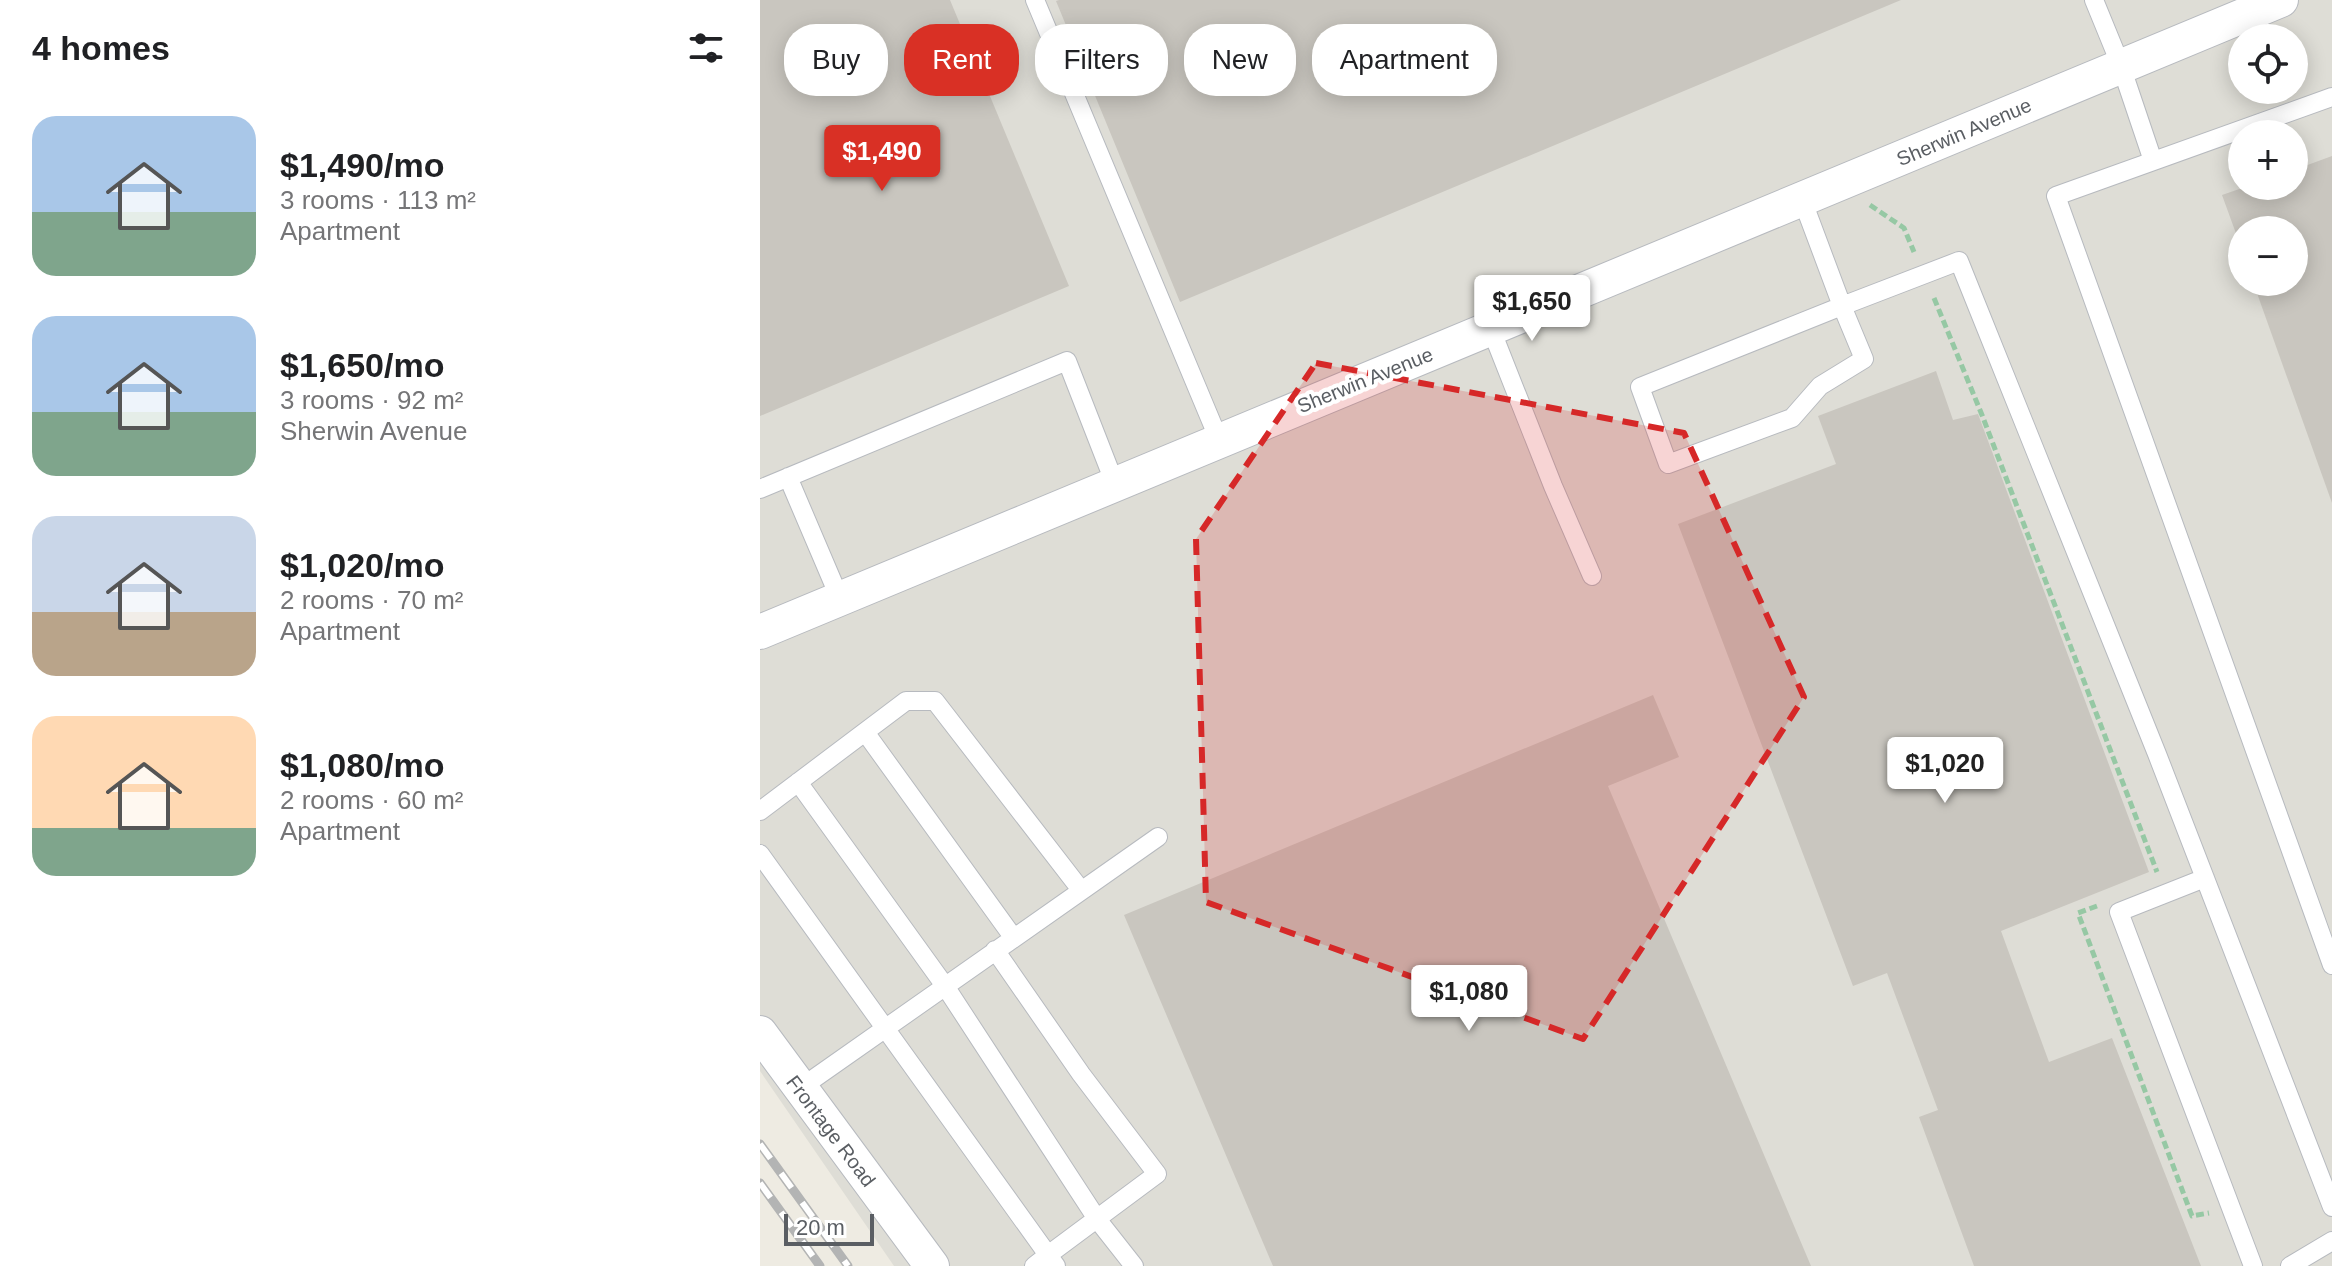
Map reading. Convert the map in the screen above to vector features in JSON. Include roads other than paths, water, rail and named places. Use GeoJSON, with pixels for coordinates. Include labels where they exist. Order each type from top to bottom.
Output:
{"type":"FeatureCollection","features":[{"type":"Feature","properties":{"kind":"street","name":"Sherwin Avenue"},"geometry":{"type":"LineString","coordinates":[[760,632],[2121,66],[2231,10],[2281,0]]}},
{"type":"Feature","properties":{"kind":"street","name":"Frontage Road"},"geometry":{"type":"LineString","coordinates":[[760,1033],[932,1266]]}},
{"type":"Feature","properties":{"kind":"lane"},"geometry":{"type":"LineString","coordinates":[[1035,0],[1219,440]]}},
{"type":"Feature","properties":{"kind":"lane"},"geometry":{"type":"LineString","coordinates":[[2094,0],[2121,66],[2153,161]]}},
{"type":"Feature","properties":{"kind":"lane"},"geometry":{"type":"LineString","coordinates":[[2332,97],[2056,196],[2332,965]]}},
{"type":"Feature","properties":{"kind":"lane"},"geometry":{"type":"LineString","coordinates":[[1802,199],[1842,306],[1864,359],[1820,386],[1792,418],[1668,464],[1640,387],[1842,306],[1959,261],[2205,878],[2332,1207]]}},
{"type":"Feature","properties":{"kind":"lane"},"geometry":{"type":"LineString","coordinates":[[1491,329],[1592,576]]}},
{"type":"Feature","properties":{"kind":"lane"},"geometry":{"type":"LineString","coordinates":[[760,489],[1067,361],[1115,484]]}},
{"type":"Feature","properties":{"kind":"lane"},"geometry":{"type":"LineString","coordinates":[[788,477],[840,599]]}},
{"type":"Feature","properties":{"kind":"lane"},"geometry":{"type":"LineString","coordinates":[[760,811],[906,701],[935,701],[1081,890]]}},
{"type":"Feature","properties":{"kind":"lane"},"geometry":{"type":"LineString","coordinates":[[865,732],[1013,937]]}},
{"type":"Feature","properties":{"kind":"lane"},"geometry":{"type":"LineString","coordinates":[[798,782],[945,986],[1097,1219],[1134,1266]]}},
{"type":"Feature","properties":{"kind":"lane"},"geometry":{"type":"LineString","coordinates":[[799,1089],[1158,837]]}},
{"type":"Feature","properties":{"kind":"lane"},"geometry":{"type":"LineString","coordinates":[[760,854],[1046,1262],[1157,1174],[1081,1074],[995,950]]}},
{"type":"Feature","properties":{"kind":"lane"},"geometry":{"type":"LineString","coordinates":[[2205,878],[2119,912],[2253,1266]]}},
{"type":"Feature","properties":{"kind":"lane"},"geometry":{"type":"LineString","coordinates":[[2290,1266],[2332,1241]]}},
{"type":"Feature","properties":{"kind":"railway"},"geometry":{"type":"LineString","coordinates":[[760,1144],[848,1266]]}},
{"type":"Feature","properties":{"kind":"railway"},"geometry":{"type":"LineString","coordinates":[[760,1183],[820,1266]]}}]}
